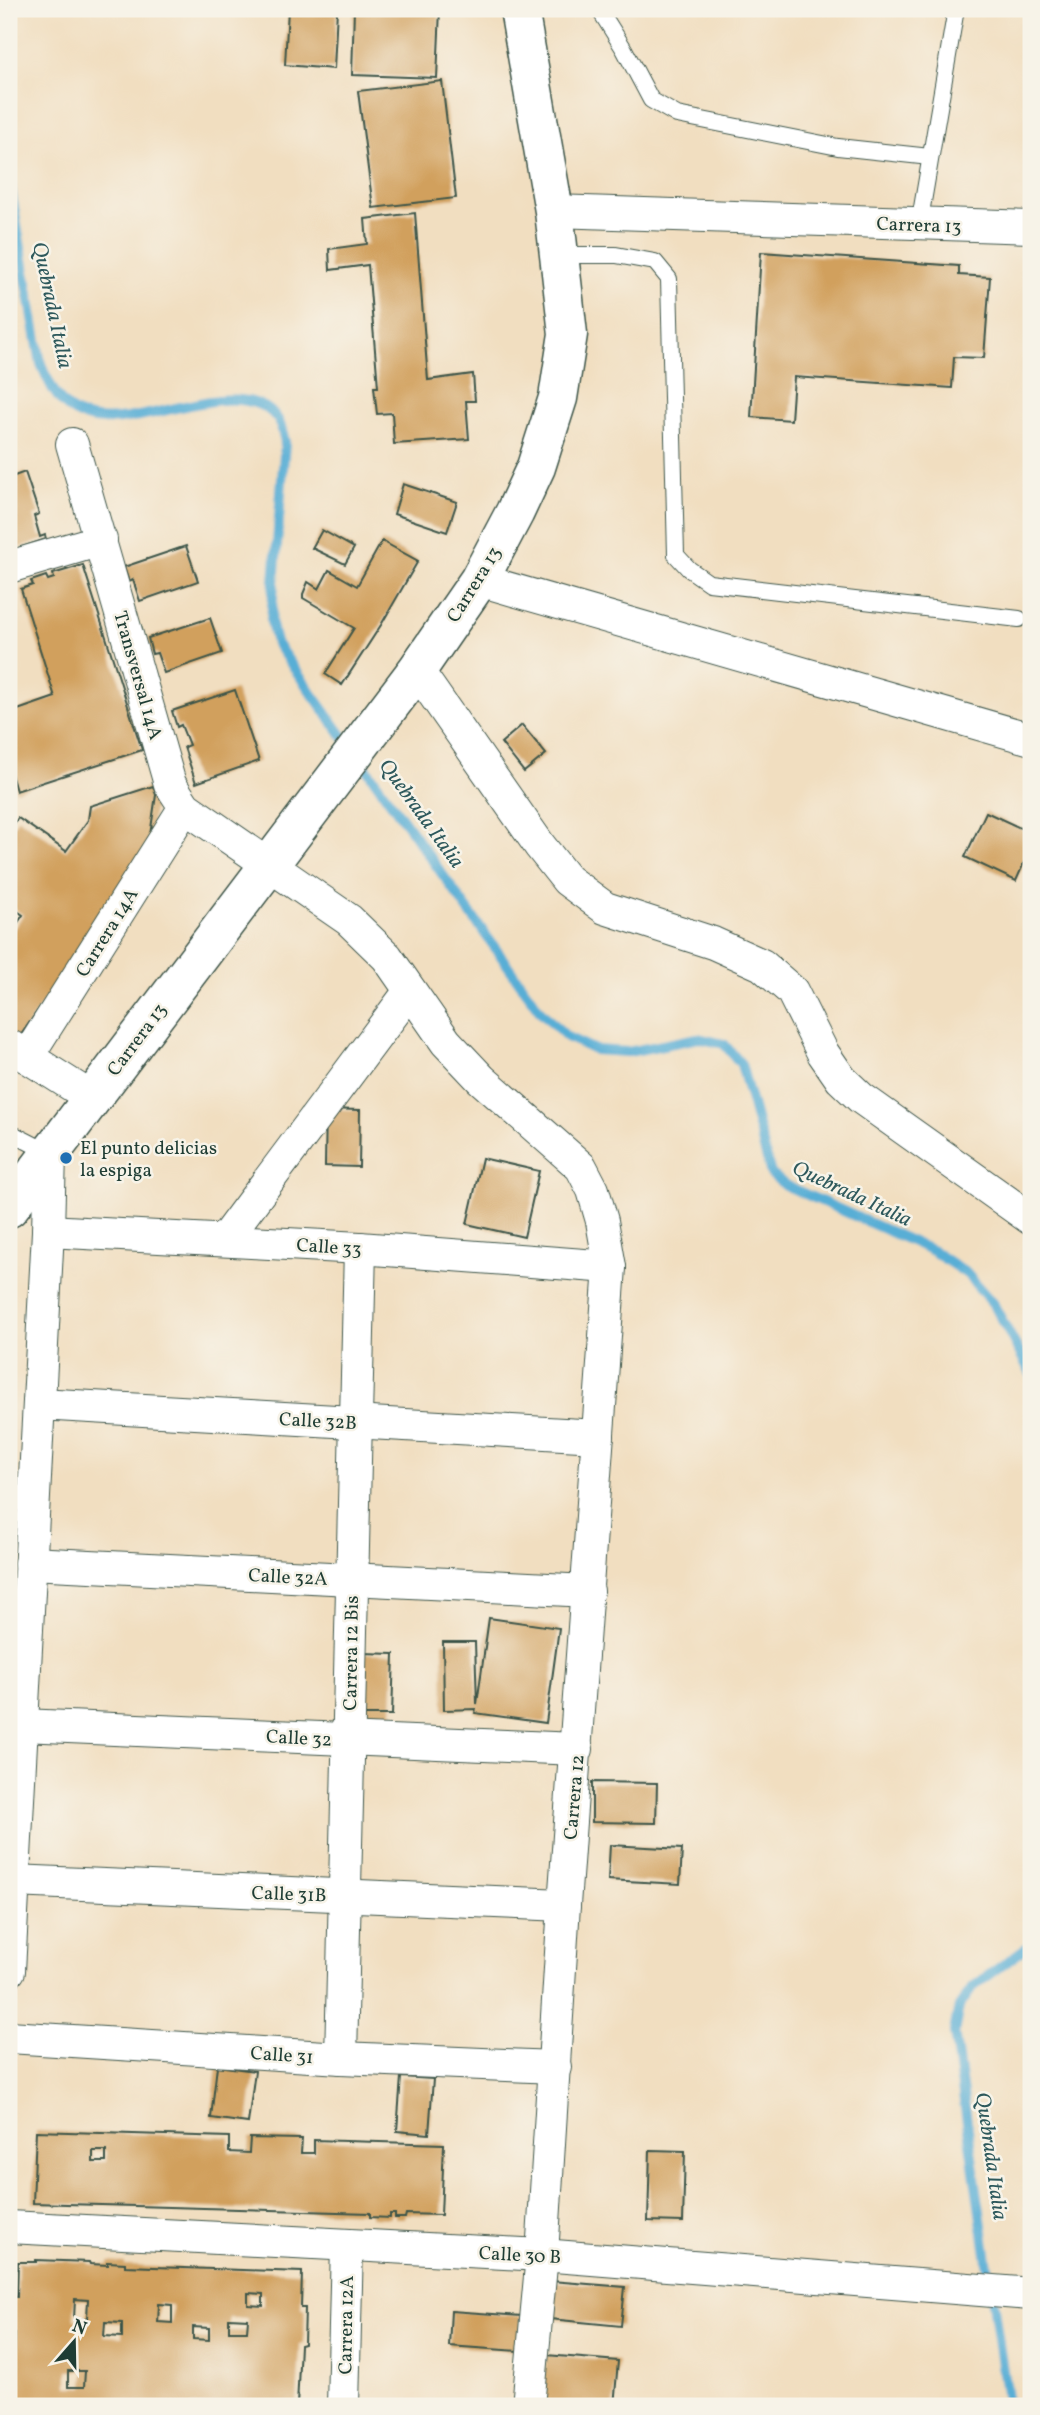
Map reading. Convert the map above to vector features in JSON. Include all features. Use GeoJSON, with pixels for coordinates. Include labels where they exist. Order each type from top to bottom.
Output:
{"type":"FeatureCollection","features":[{"type":"Feature","properties":{"kind":"main road","name":"Carrera 13"},"geometry":{"type":"LineString","coordinates":[[9,1208],[416,670],[479,580],[536,467],[558,398],[568,334],[554,211],[519,9]]}},
{"type":"Feature","properties":{"kind":"street","name":"Carrera 13"},"geometry":{"type":"LineString","coordinates":[[554,211],[1031,227]]}},
{"type":"Feature","properties":{"kind":"street","name":"Transversal 14A"},"geometry":{"type":"LineString","coordinates":[[72,444],[170,784],[185,807]]}},
{"type":"Feature","properties":{"kind":"street"},"geometry":{"type":"LineString","coordinates":[[9,567],[100,540]]}},
{"type":"Feature","properties":{"kind":"street"},"geometry":{"type":"LineString","coordinates":[[479,580],[1031,739]]}},
{"type":"Feature","properties":{"kind":"street"},"geometry":{"type":"LineString","coordinates":[[416,670],[567,880],[605,908],[713,943],[762,965],[792,991],[823,1053],[851,1089],[1031,1219]]}},
{"type":"Feature","properties":{"kind":"street","name":"Carrera 12"},"geometry":{"type":"LineString","coordinates":[[185,807],[349,920],[387,957],[446,1042],[481,1079],[581,1167],[593,1190],[602,1221],[610,1267],[542,2255],[528,2406]]}},
{"type":"Feature","properties":{"kind":"street","name":"Carrera 14A"},"geometry":{"type":"LineString","coordinates":[[18,1051],[185,807]]}},
{"type":"Feature","properties":{"kind":"street"},"geometry":{"type":"LineString","coordinates":[[224,1240],[410,991]]}},
{"type":"Feature","properties":{"kind":"street"},"geometry":{"type":"LineString","coordinates":[[18,1051],[92,1098]]}},
{"type":"Feature","properties":{"kind":"street"},"geometry":{"type":"LineString","coordinates":[[9,1970],[50,1153]]}},
{"type":"Feature","properties":{"kind":"street","name":"Calle 33"},"geometry":{"type":"LineString","coordinates":[[48,1231],[360,1248],[610,1267]]}},
{"type":"Feature","properties":{"kind":"street","name":"Carrera 12 Bis"},"geometry":{"type":"LineString","coordinates":[[341,2057],[360,1248]]}},
{"type":"Feature","properties":{"kind":"street","name":"Calle 32B"},"geometry":{"type":"LineString","coordinates":[[38,1404],[598,1436]]}},
{"type":"Feature","properties":{"kind":"street","name":"Calle 32A"},"geometry":{"type":"LineString","coordinates":[[30,1563],[588,1591]]}},
{"type":"Feature","properties":{"kind":"street","name":"Calle 32"},"geometry":{"type":"LineString","coordinates":[[22,1725],[576,1749]]}},
{"type":"Feature","properties":{"kind":"street","name":"Calle 31B"},"geometry":{"type":"LineString","coordinates":[[14,1881],[564,1905]]}},
{"type":"Feature","properties":{"kind":"street","name":"Calle 31"},"geometry":{"type":"LineString","coordinates":[[9,2037],[555,2067]]}},
{"type":"Feature","properties":{"kind":"street","name":"Calle 30 B"},"geometry":{"type":"LineString","coordinates":[[9,2227],[542,2255],[1030,2294]]}},
{"type":"Feature","properties":{"kind":"street","name":"Carrera 12A"},"geometry":{"type":"LineString","coordinates":[[343,2406],[347,2245]]}},
{"type":"Feature","properties":{"kind":"lane"},"geometry":{"type":"LineString","coordinates":[[599,9],[651,100],[677,115],[838,147],[930,157]]}},
{"type":"Feature","properties":{"kind":"lane"},"geometry":{"type":"LineString","coordinates":[[919,225],[956,9]]}},
{"type":"Feature","properties":{"kind":"lane"},"geometry":{"type":"LineString","coordinates":[[559,255],[616,255],[655,262],[669,279],[676,555],[689,569],[709,583],[1018,619]]}},
{"type":"Feature","properties":{"kind":"lane"},"geometry":{"type":"LineString","coordinates":[[9,1134],[50,1153]]}},
{"type":"Feature","properties":{"kind":"building"},"geometry":{"type":"Polygon","coordinates":[[[288,9],[337,9],[334,69],[285,65],[288,9]]]}},
{"type":"Feature","properties":{"kind":"building"},"geometry":{"type":"Polygon","coordinates":[[[354,9],[440,9],[437,78],[352,75],[354,9]]]}},
{"type":"Feature","properties":{"kind":"building"},"geometry":{"type":"Polygon","coordinates":[[[442,81],[456,198],[373,208],[358,91],[442,81]]]}},
{"type":"Feature","properties":{"kind":"building"},"geometry":{"type":"Polygon","coordinates":[[[415,213],[428,380],[473,374],[475,401],[466,401],[469,439],[394,444],[392,413],[377,414],[374,387],[378,387],[368,265],[330,270],[329,249],[367,244],[365,219],[415,213]]]}},
{"type":"Feature","properties":{"kind":"building"},"geometry":{"type":"Polygon","coordinates":[[[761,252],[959,266],[959,275],[990,277],[984,358],[954,357],[952,388],[794,377],[791,420],[751,417],[761,252]]]}},
{"type":"Feature","properties":{"kind":"building"},"geometry":{"type":"Polygon","coordinates":[[[25,472],[39,514],[34,516],[40,537],[45,535],[46,539],[10,551],[9,478],[25,472]]]}},
{"type":"Feature","properties":{"kind":"building"},"geometry":{"type":"Polygon","coordinates":[[[403,484],[457,502],[447,532],[394,514],[403,484]]]}},
{"type":"Feature","properties":{"kind":"building"},"geometry":{"type":"Polygon","coordinates":[[[322,530],[354,548],[345,564],[312,548],[322,530]]]}},
{"type":"Feature","properties":{"kind":"building"},"geometry":{"type":"Polygon","coordinates":[[[382,541],[418,561],[342,685],[325,674],[354,628],[303,598],[303,594],[308,582],[319,589],[329,570],[357,586],[382,541]]]}},
{"type":"Feature","properties":{"kind":"building"},"geometry":{"type":"Polygon","coordinates":[[[186,546],[198,581],[140,601],[133,580],[129,582],[124,567],[186,546]]]}},
{"type":"Feature","properties":{"kind":"building"},"geometry":{"type":"Polygon","coordinates":[[[83,565],[142,750],[16,791],[9,767],[9,713],[55,697],[21,589],[33,585],[31,581],[46,576],[48,580],[54,578],[53,574],[83,565]]]}},
{"type":"Feature","properties":{"kind":"building"},"geometry":{"type":"Polygon","coordinates":[[[210,618],[222,653],[164,673],[157,653],[152,654],[148,638],[210,618]]]}},
{"type":"Feature","properties":{"kind":"building"},"geometry":{"type":"Polygon","coordinates":[[[235,690],[259,761],[196,783],[184,747],[189,745],[181,725],[177,727],[172,711],[235,690]]]}},
{"type":"Feature","properties":{"kind":"building"},"geometry":{"type":"Polygon","coordinates":[[[522,725],[546,754],[524,772],[501,743],[522,725]]]}},
{"type":"Feature","properties":{"kind":"building"},"geometry":{"type":"Polygon","coordinates":[[[153,786],[156,795],[148,849],[14,1045],[9,1041],[9,936],[23,915],[9,905],[9,831],[18,818],[66,851],[88,820],[90,806],[153,786]]]}},
{"type":"Feature","properties":{"kind":"building"},"geometry":{"type":"Polygon","coordinates":[[[986,812],[1031,833],[1031,847],[1016,881],[965,857],[986,812]]]}},
{"type":"Feature","properties":{"kind":"building"},"geometry":{"type":"Polygon","coordinates":[[[326,1109],[360,1110],[359,1167],[325,1166],[326,1109]]]}},
{"type":"Feature","properties":{"kind":"building"},"geometry":{"type":"Polygon","coordinates":[[[482,1158],[539,1171],[524,1237],[467,1224],[482,1158]]]}},
{"type":"Feature","properties":{"kind":"building"},"geometry":{"type":"Polygon","coordinates":[[[489,1618],[559,1628],[546,1723],[475,1713],[476,1709],[444,1710],[443,1642],[475,1642],[477,1704],[489,1618]]]}},
{"type":"Feature","properties":{"kind":"building"},"geometry":{"type":"Polygon","coordinates":[[[363,1653],[394,1654],[392,1715],[361,1715],[363,1653]]]}},
{"type":"Feature","properties":{"kind":"building"},"geometry":{"type":"Polygon","coordinates":[[[592,1782],[657,1783],[656,1823],[592,1822],[592,1782]]]}},
{"type":"Feature","properties":{"kind":"building"},"geometry":{"type":"Polygon","coordinates":[[[610,1845],[682,1849],[680,1884],[608,1880],[610,1845]]]}},
{"type":"Feature","properties":{"kind":"building"},"geometry":{"type":"Polygon","coordinates":[[[217,2066],[255,2071],[248,2123],[211,2118],[217,2066]]]}},
{"type":"Feature","properties":{"kind":"building"},"geometry":{"type":"Polygon","coordinates":[[[401,2077],[433,2079],[429,2134],[397,2131],[401,2077]]]}},
{"type":"Feature","properties":{"kind":"building"},"geometry":{"type":"Polygon","coordinates":[[[36,2131],[229,2137],[229,2152],[249,2153],[250,2138],[302,2139],[301,2153],[314,2153],[314,2140],[444,2144],[441,2215],[406,2214],[405,2218],[395,2218],[395,2214],[390,2214],[390,2218],[370,2217],[370,2213],[33,2203],[36,2131]],[[93,2151],[93,2162],[106,2162],[106,2151],[93,2151]]]}},
{"type":"Feature","properties":{"kind":"building"},"geometry":{"type":"Polygon","coordinates":[[[650,2150],[685,2151],[683,2222],[648,2221],[650,2150]]]}},
{"type":"Feature","properties":{"kind":"building"},"geometry":{"type":"Polygon","coordinates":[[[18,2262],[89,2262],[108,2265],[108,2262],[125,2263],[125,2266],[302,2272],[304,2344],[300,2345],[297,2406],[12,2406],[15,2333],[11,2333],[13,2297],[17,2297],[18,2262]],[[248,2293],[248,2305],[263,2306],[263,2294],[248,2293]],[[75,2299],[74,2319],[87,2319],[88,2300],[75,2299]],[[159,2304],[158,2322],[172,2323],[172,2305],[159,2304]],[[229,2318],[229,2331],[247,2331],[248,2319],[229,2318]],[[105,2322],[104,2336],[122,2337],[122,2323],[105,2322]],[[193,2327],[193,2339],[209,2340],[209,2328],[193,2327]],[[68,2371],[68,2387],[84,2387],[85,2371],[68,2371]]]}},
{"type":"Feature","properties":{"kind":"building"},"geometry":{"type":"Polygon","coordinates":[[[551,2281],[625,2287],[621,2326],[550,2319],[551,2281]]]}},
{"type":"Feature","properties":{"kind":"building"},"geometry":{"type":"Polygon","coordinates":[[[451,2311],[522,2316],[519,2351],[449,2346],[451,2311]]]}},
{"type":"Feature","properties":{"kind":"building"},"geometry":{"type":"Polygon","coordinates":[[[546,2355],[618,2361],[614,2406],[542,2406],[546,2355]]]}},
{"type":"Feature","properties":{"kind":"waterway","name":"Quebrada Italia"},"geometry":{"type":"LineString","coordinates":[[9,179],[41,364],[54,391],[68,408],[96,419],[121,419],[234,399],[257,404],[278,419],[285,442],[271,621],[276,643],[349,745]]}},
{"type":"Feature","properties":{"kind":"waterway","name":"Quebrada Italia"},"geometry":{"type":"LineString","coordinates":[[359,758],[541,1012],[567,1037],[595,1050],[628,1052],[698,1038],[724,1044],[741,1064],[771,1174],[785,1185],[933,1251],[967,1274],[994,1305],[1031,1374]]}},
{"type":"Feature","properties":{"kind":"waterway","name":"Quebrada Italia"},"geometry":{"type":"LineString","coordinates":[[1008,2406],[954,2032],[959,2007],[973,1987],[1031,1944]]}},
{"type":"Feature","properties":{"kind":"place","name":"El punto delicias la espiga"},"geometry":{"type":"Point","coordinates":[66,1158]}}]}
